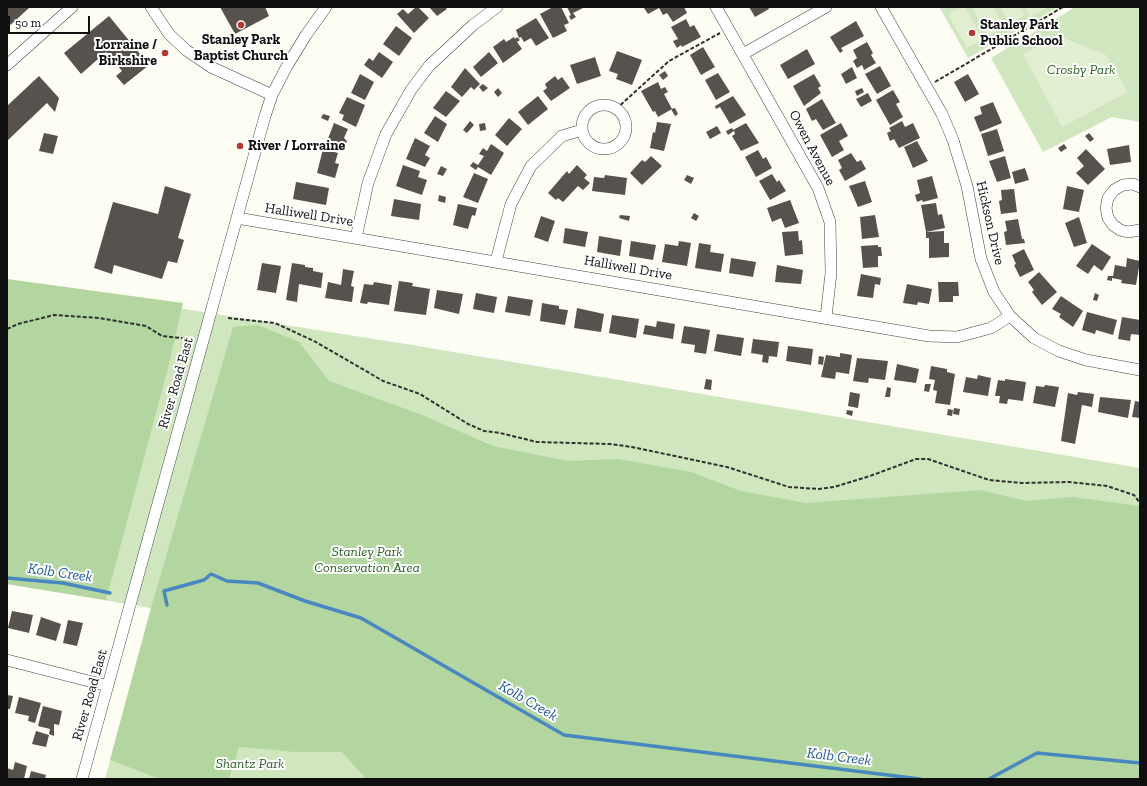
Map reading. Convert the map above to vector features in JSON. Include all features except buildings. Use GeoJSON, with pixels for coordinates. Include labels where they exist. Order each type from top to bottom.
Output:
{"type":"FeatureCollection","features":[{"type":"Feature","properties":{"kind":"street"},"geometry":{"type":"LineString","coordinates":[[7,65],[72,7]]}},
{"type":"Feature","properties":{"kind":"street"},"geometry":{"type":"LineString","coordinates":[[151,7],[169,34],[186,50],[211,67],[272,95]]}},
{"type":"Feature","properties":{"kind":"street","name":"River Road East"},"geometry":{"type":"LineString","coordinates":[[82,779],[272,95],[306,35],[326,7]]}},
{"type":"Feature","properties":{"kind":"street"},"geometry":{"type":"LineString","coordinates":[[356,238],[368,183],[386,134],[411,90],[429,66],[473,25],[497,7]]}},
{"type":"Feature","properties":{"kind":"street","name":"Owen Avenue"},"geometry":{"type":"LineString","coordinates":[[716,7],[818,188],[830,222],[831,273],[826,318]]}},
{"type":"Feature","properties":{"kind":"street"},"geometry":{"type":"LineString","coordinates":[[743,54],[826,7]]}},
{"type":"Feature","properties":{"kind":"street","name":"Hickson Drive"},"geometry":{"type":"LineString","coordinates":[[881,7],[942,114],[953,140],[967,186],[981,259],[994,292],[1010,316],[1034,338],[1059,350],[1086,360],[1140,370]]}},
{"type":"Feature","properties":{"kind":"street"},"geometry":{"type":"LineString","coordinates":[[599,105],[616,108],[622,114],[626,129],[624,136],[619,143],[612,148],[601,149],[594,147],[584,137],[582,130],[585,116],[592,108],[599,105]]}},
{"type":"Feature","properties":{"kind":"street"},"geometry":{"type":"LineString","coordinates":[[496,261],[511,204],[531,166],[562,136],[582,130]]}},
{"type":"Feature","properties":{"kind":"street"},"geometry":{"type":"LineString","coordinates":[[1140,187],[1133,184],[1123,185],[1114,190],[1108,198],[1106,208],[1108,218],[1112,225],[1120,230],[1128,232],[1140,230]]}},
{"type":"Feature","properties":{"kind":"street","name":"Halliwell Drive"},"geometry":{"type":"LineString","coordinates":[[237,218],[929,336],[957,337],[991,328],[1010,316]]}},
{"type":"Feature","properties":{"kind":"street"},"geometry":{"type":"LineString","coordinates":[[7,660],[108,686]]}},
{"type":"Feature","properties":{"kind":"path"},"geometry":{"type":"LineString","coordinates":[[926,87],[1063,7]]}},
{"type":"Feature","properties":{"kind":"path"},"geometry":{"type":"LineString","coordinates":[[616,108],[668,61],[729,28]]}},
{"type":"Feature","properties":{"kind":"path"},"geometry":{"type":"LineString","coordinates":[[7,329],[18,324],[54,315],[99,318],[146,326],[162,336],[190,339]]}},
{"type":"Feature","properties":{"kind":"path"},"geometry":{"type":"LineString","coordinates":[[228,318],[275,323],[314,342],[383,381],[420,394],[468,424],[484,431],[500,433],[537,442],[610,444],[632,447],[726,467],[789,487],[819,489],[834,487],[870,476],[916,459],[928,459],[989,480],[1022,483],[1069,482],[1107,486],[1134,495],[1140,504]]}},
{"type":"Feature","properties":{"kind":"green space"},"geometry":{"type":"Polygon","coordinates":[[[960,7],[965,7],[983,39],[967,48],[948,14],[960,7]]]}},
{"type":"Feature","properties":{"kind":"green space"},"geometry":{"type":"Polygon","coordinates":[[[972,7],[993,7],[1004,27],[988,36],[972,7]]]}},
{"type":"Feature","properties":{"kind":"green space"},"geometry":{"type":"Polygon","coordinates":[[[1000,7],[1020,7],[1025,15],[1009,24],[1000,7]]]}},
{"type":"Feature","properties":{"kind":"green space"},"geometry":{"type":"Polygon","coordinates":[[[1025,7],[1048,7],[1030,17],[1025,7]]]}},
{"type":"Feature","properties":{"kind":"green space"},"geometry":{"type":"Polygon","coordinates":[[[1054,7],[1055,9],[968,58],[940,8],[1054,7]]]}},
{"type":"Feature","properties":{"kind":"green space","name":"Crosby Park"},"geometry":{"type":"Polygon","coordinates":[[[1073,7],[1140,7],[1140,122],[1112,117],[1043,152],[991,58],[1073,7]]]}},
{"type":"Feature","properties":{"kind":"green space"},"geometry":{"type":"Polygon","coordinates":[[[1059,36],[1106,55],[1128,92],[1062,127],[1023,54],[1059,36]]]}},
{"type":"Feature","properties":{"kind":"green space"},"geometry":{"type":"Polygon","coordinates":[[[7,279],[183,303],[167,372],[106,600],[7,584],[7,279]]]}},
{"type":"Feature","properties":{"kind":"green space","name":"Stanley Park Conservation Area"},"geometry":{"type":"Polygon","coordinates":[[[7,281],[406,344],[1140,468],[1140,779],[105,779],[151,608],[7,584],[7,281]]]}},
{"type":"Feature","properties":{"kind":"green space","name":"Stanley Park Conservation Area"},"geometry":{"type":"Polygon","coordinates":[[[258,325],[299,342],[329,381],[422,415],[493,446],[568,461],[618,459],[691,472],[741,491],[806,503],[980,490],[1027,501],[1073,497],[1140,506],[1140,779],[366,779],[342,752],[295,752],[239,747],[229,779],[160,779],[110,760],[151,608],[233,327],[258,325]]]}},
{"type":"Feature","properties":{"kind":"waterway","name":"Kolb Creek"},"geometry":{"type":"LineString","coordinates":[[167,605],[164,591],[204,580],[211,574],[227,581],[258,583],[305,601],[361,618],[564,735],[920,779]]}},
{"type":"Feature","properties":{"kind":"waterway","name":"Kolb Creek"},"geometry":{"type":"LineString","coordinates":[[7,578],[63,583],[110,593]]}},
{"type":"Feature","properties":{"kind":"waterway","name":"Kolb Creek"},"geometry":{"type":"LineString","coordinates":[[989,779],[1037,753],[1140,763]]}},
{"type":"Feature","properties":{"kind":"place","name":"Stanley Park Baptist Church"},"geometry":{"type":"Point","coordinates":[241,25]}},
{"type":"Feature","properties":{"kind":"place","name":"Stanley Park Public School"},"geometry":{"type":"Point","coordinates":[972,33]}},
{"type":"Feature","properties":{"kind":"place","name":"Lorraine / Birkshire"},"geometry":{"type":"Point","coordinates":[165,53]}},
{"type":"Feature","properties":{"kind":"place","name":"River / Lorraine"},"geometry":{"type":"Point","coordinates":[240,146]}},
{"type":"Feature","properties":{"kind":"park label","name":"Shantz Park"},"geometry":{"type":"Point","coordinates":[250,764]}}]}
